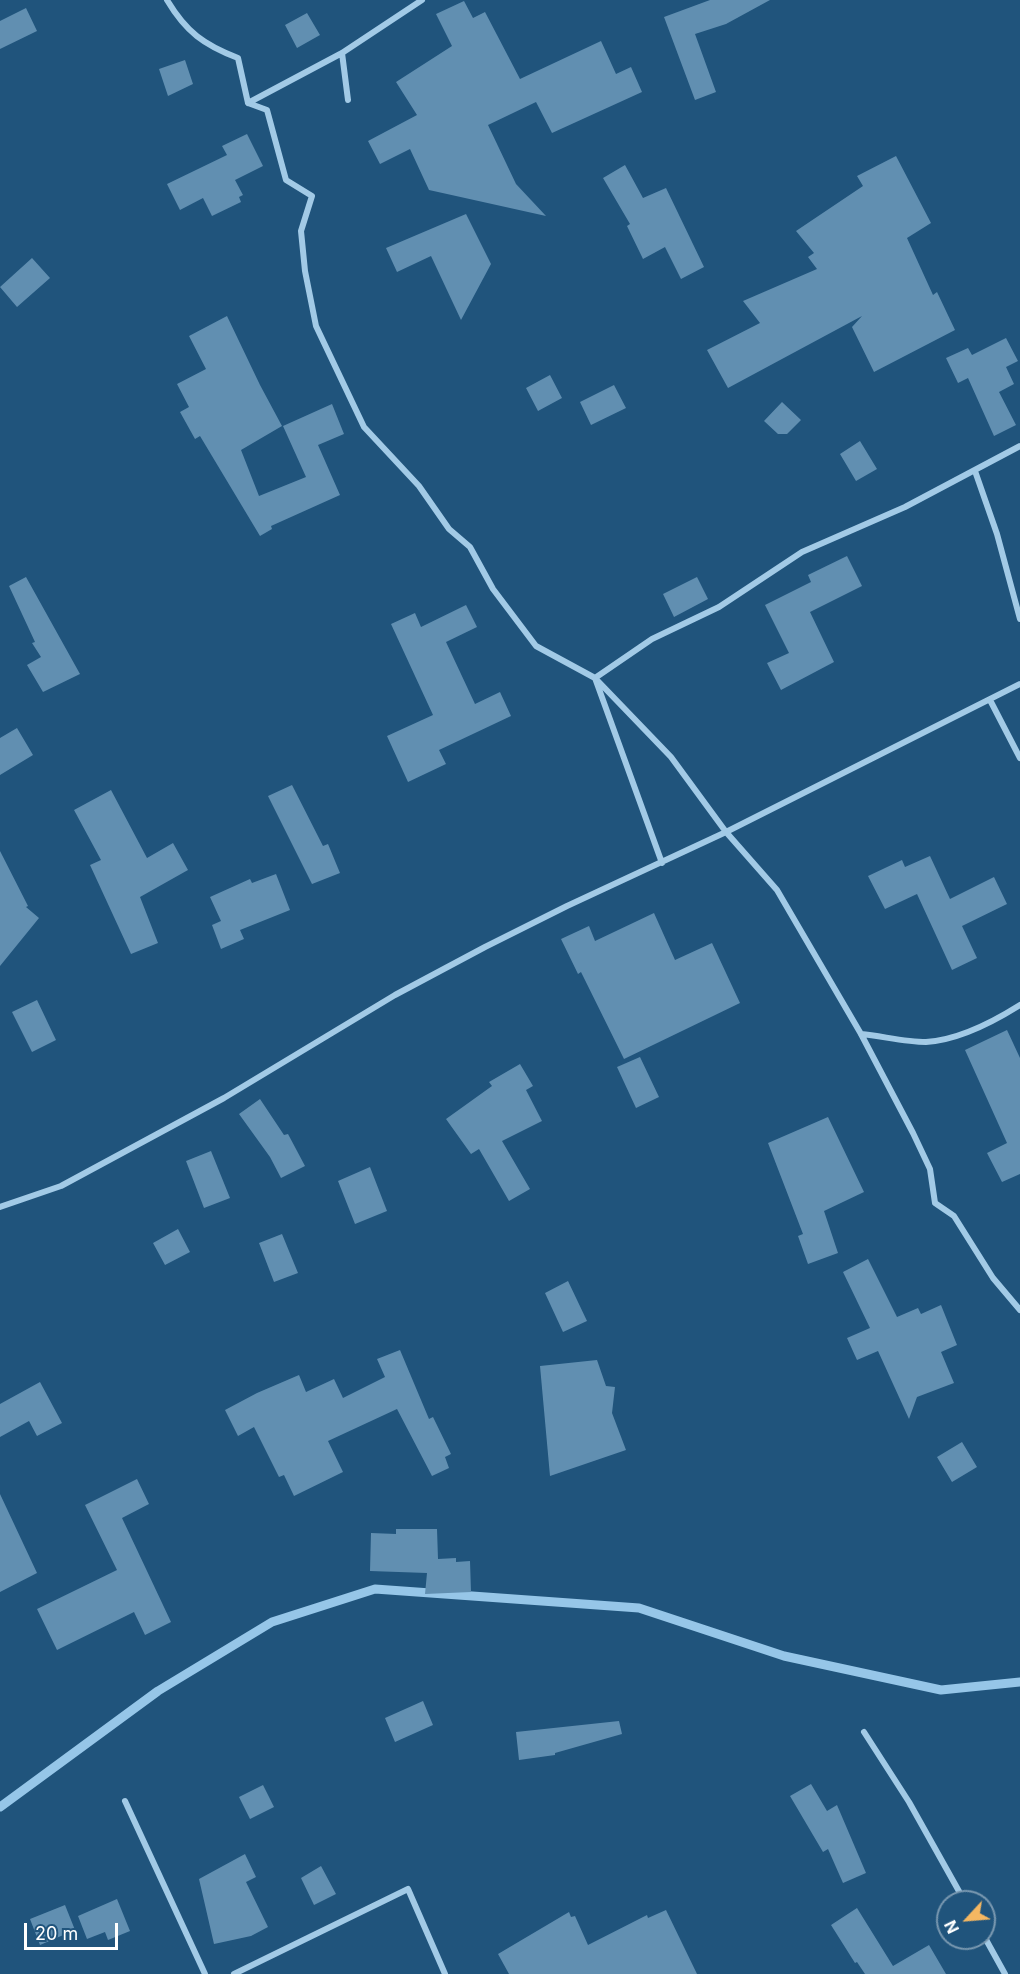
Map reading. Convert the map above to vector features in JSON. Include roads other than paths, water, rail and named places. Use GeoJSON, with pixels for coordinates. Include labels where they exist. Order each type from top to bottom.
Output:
{"type":"FeatureCollection","features":[{"type":"Feature","properties":{"kind":"street"},"geometry":{"type":"LineString","coordinates":[[167,0],[180,21],[196,37],[238,58],[248,103]]}},
{"type":"Feature","properties":{"kind":"street"},"geometry":{"type":"LineString","coordinates":[[248,103],[342,53],[422,0]]}},
{"type":"Feature","properties":{"kind":"street"},"geometry":{"type":"LineString","coordinates":[[342,53],[348,100]]}},
{"type":"Feature","properties":{"kind":"street"},"geometry":{"type":"LineString","coordinates":[[248,103],[267,110],[286,180],[312,196],[301,231],[305,271],[316,326],[364,427],[419,486],[449,529],[470,547],[493,589],[536,646],[595,678],[671,758],[726,832],[777,890],[861,1034],[930,1169],[935,1203],[954,1216],[993,1278],[1020,1310]]}},
{"type":"Feature","properties":{"kind":"street"},"geometry":{"type":"LineString","coordinates":[[595,678],[652,639],[719,607],[802,552],[905,507],[1020,446]]}},
{"type":"Feature","properties":{"kind":"street"},"geometry":{"type":"LineString","coordinates":[[975,471],[997,534],[1020,619]]}},
{"type":"Feature","properties":{"kind":"street"},"geometry":{"type":"LineString","coordinates":[[595,678],[662,863]]}},
{"type":"Feature","properties":{"kind":"street"},"geometry":{"type":"LineString","coordinates":[[0,1207],[61,1186],[224,1098],[395,995],[485,947],[726,832],[1020,684]]}},
{"type":"Feature","properties":{"kind":"street"},"geometry":{"type":"LineString","coordinates":[[990,700],[1020,758]]}},
{"type":"Feature","properties":{"kind":"street"},"geometry":{"type":"LineString","coordinates":[[861,1034],[925,1042],[952,1037],[995,1021],[1020,1005]]}},
{"type":"Feature","properties":{"kind":"street"},"geometry":{"type":"LineString","coordinates":[[864,1732],[909,1802],[958,1890]]}},
{"type":"Feature","properties":{"kind":"street"},"geometry":{"type":"LineString","coordinates":[[125,1801],[205,1974]]}},
{"type":"Feature","properties":{"kind":"street"},"geometry":{"type":"LineString","coordinates":[[234,1974],[408,1889],[445,1974]]}},
{"type":"Feature","properties":{"kind":"street"},"geometry":{"type":"LineString","coordinates":[[992,1950],[1005,1974]]}},
{"type":"Feature","properties":{"kind":"waterway"},"geometry":{"type":"LineString","coordinates":[[0,1807],[158,1691],[272,1622],[375,1589],[639,1608],[784,1656],[941,1690],[1020,1682]]}}]}
